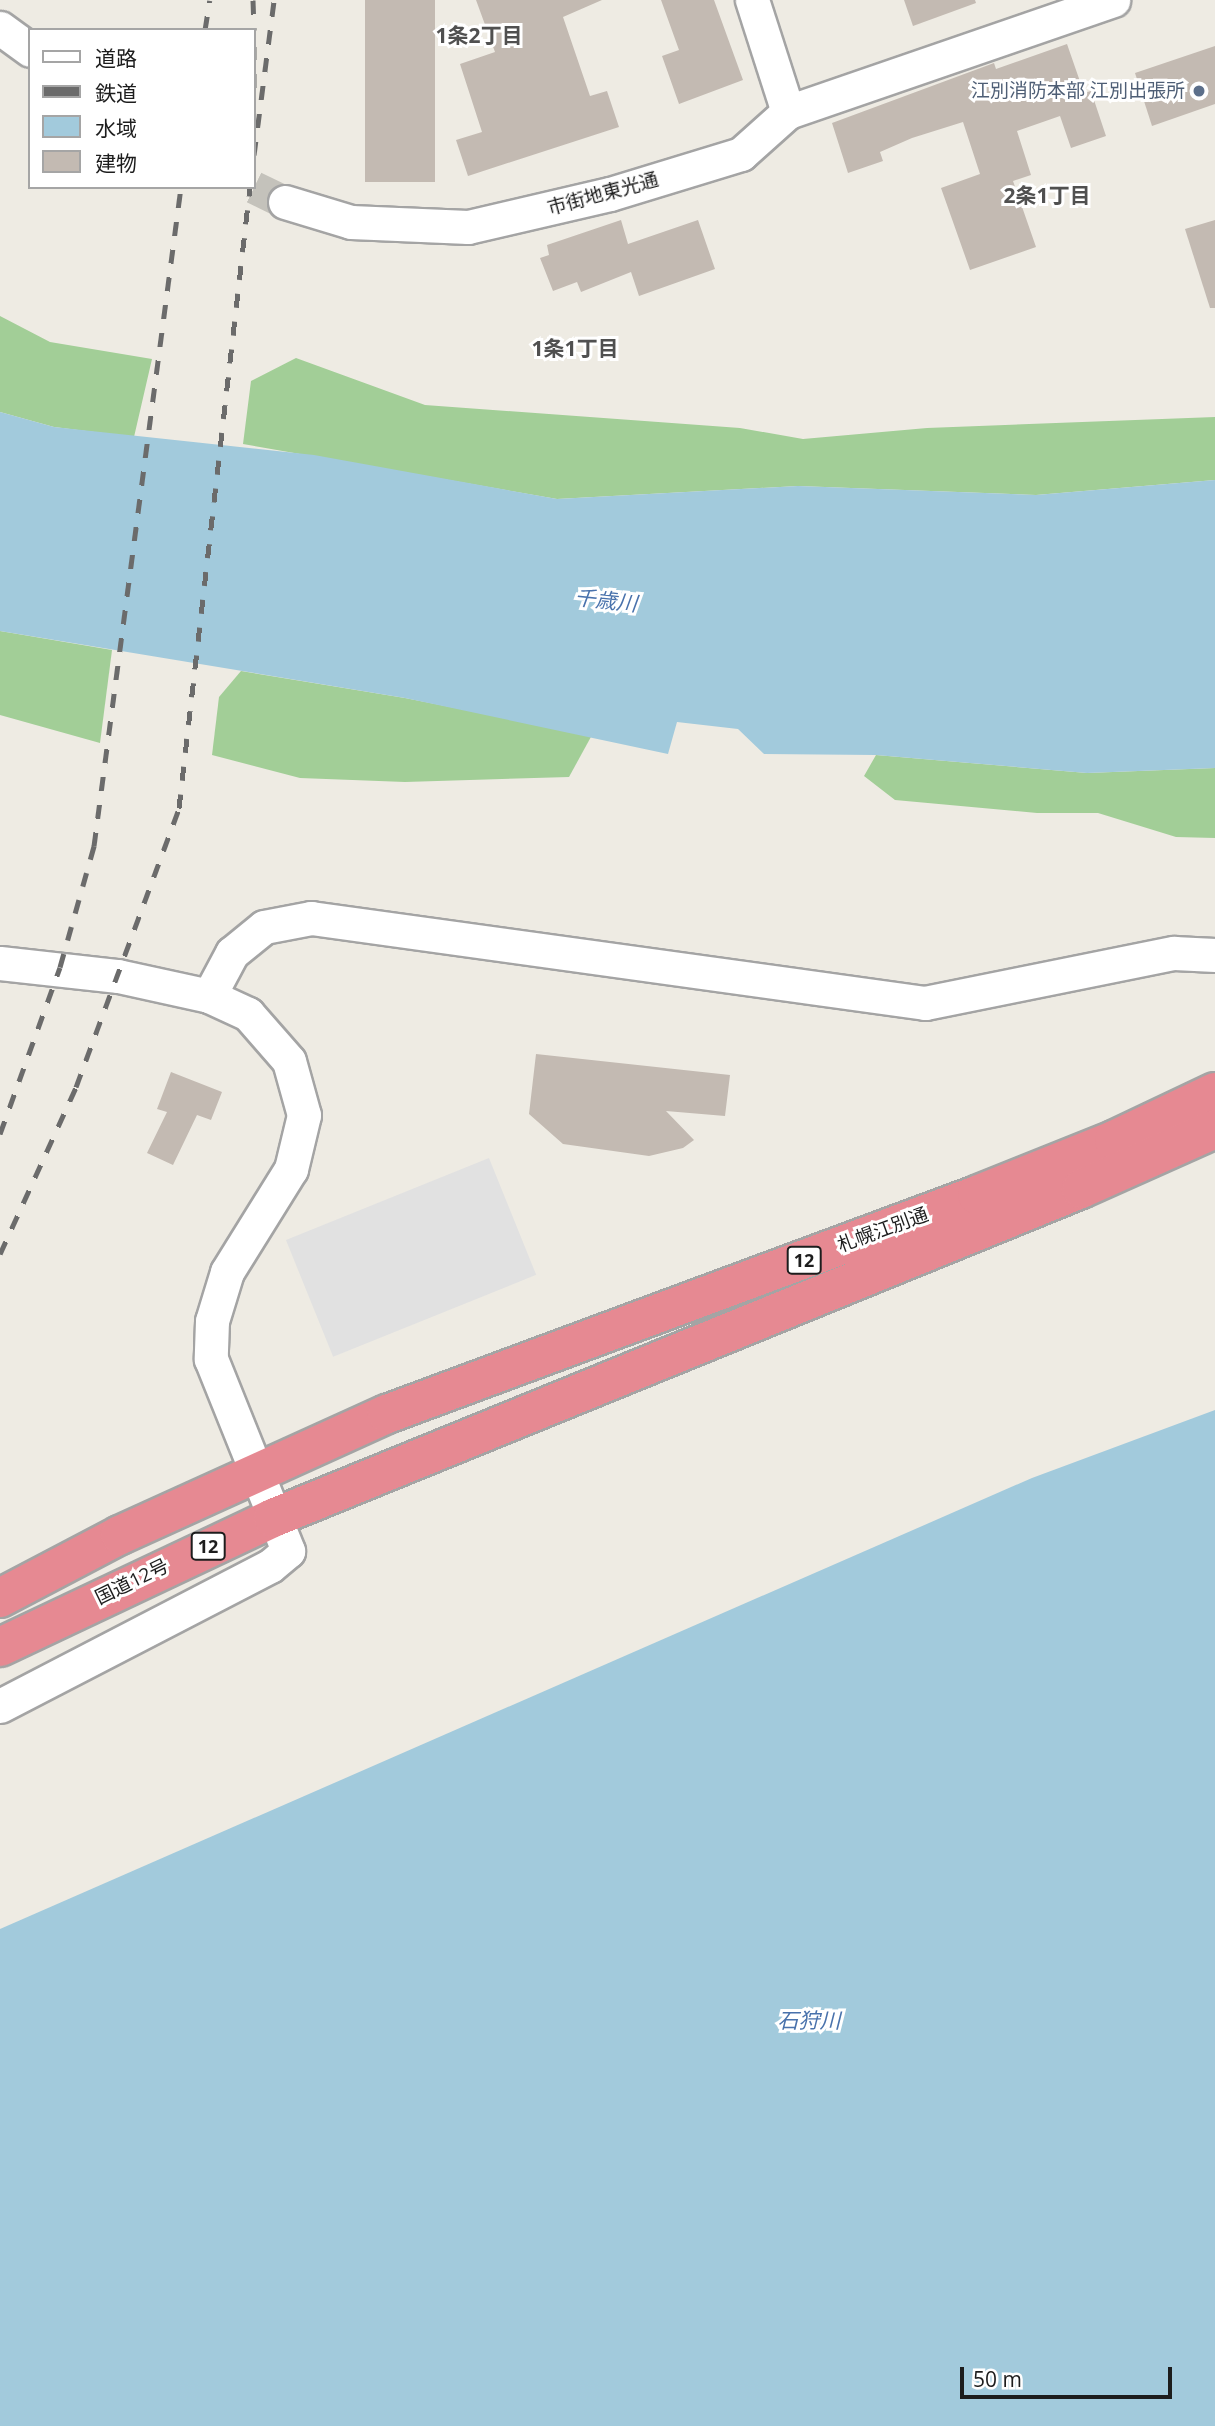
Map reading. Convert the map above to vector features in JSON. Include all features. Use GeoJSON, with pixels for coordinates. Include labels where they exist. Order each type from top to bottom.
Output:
{"type":"FeatureCollection","features":[{"type":"Feature","properties":{"kind":"highway","name":"札幌江別通"},"geometry":{"type":"LineString","coordinates":[[258,1471],[387,1414],[977,1195],[1114,1140],[1215,1092]]}},
{"type":"Feature","properties":{"kind":"highway","name":"札幌江別通"},"geometry":{"type":"LineString","coordinates":[[420,1455],[1081,1189],[1215,1129]]}},
{"type":"Feature","properties":{"kind":"highway","name":"国道12号"},"geometry":{"type":"LineString","coordinates":[[0,1647],[273,1518],[420,1455]]}},
{"type":"Feature","properties":{"kind":"highway","name":"12"},"geometry":{"type":"LineString","coordinates":[[0,1598],[258,1471]]}},
{"type":"Feature","properties":{"kind":"street"},"geometry":{"type":"LineString","coordinates":[[752,0],[788,112],[1096,3]]}},
{"type":"Feature","properties":{"kind":"street"},"geometry":{"type":"LineString","coordinates":[[0,28],[28,49]]}},
{"type":"Feature","properties":{"kind":"street","name":"市街地東光通"},"geometry":{"type":"LineString","coordinates":[[285,202],[351,222],[468,228],[610,194],[741,154],[788,112]]}},
{"type":"Feature","properties":{"kind":"street"},"geometry":{"type":"LineString","coordinates":[[209,996],[232,953],[264,928],[311,918],[925,1003],[1174,953],[1215,955]]}},
{"type":"Feature","properties":{"kind":"street"},"geometry":{"type":"LineString","coordinates":[[0,963],[72,969],[209,996],[248,1014],[289,1061],[304,1115],[291,1169],[227,1272],[212,1321],[211,1359],[258,1471],[273,1518],[289,1551],[270,1566],[0,1706]]}},
{"type":"Feature","properties":{"kind":"green space"},"geometry":{"type":"Polygon","coordinates":[[[0,316],[50,342],[152,359],[134,437],[54,427],[0,412],[0,316]]]}},
{"type":"Feature","properties":{"kind":"green space"},"geometry":{"type":"Polygon","coordinates":[[[296,358],[425,405],[740,428],[803,439],[927,428],[1215,417],[1215,480],[1036,495],[798,486],[557,499],[243,444],[251,381],[296,358]]]}},
{"type":"Feature","properties":{"kind":"green space"},"geometry":{"type":"Polygon","coordinates":[[[0,631],[112,650],[100,743],[0,715],[0,631]]]}},
{"type":"Feature","properties":{"kind":"green space"},"geometry":{"type":"Polygon","coordinates":[[[241,671],[405,698],[592,735],[569,777],[405,782],[300,778],[212,755],[219,697],[241,671]]]}},
{"type":"Feature","properties":{"kind":"green space"},"geometry":{"type":"Polygon","coordinates":[[[876,755],[1087,773],[1215,768],[1215,838],[1176,837],[1098,813],[1037,813],[895,800],[864,776],[876,755]]]}},
{"type":"Feature","properties":{"kind":"shaded area"},"geometry":{"type":"Polygon","coordinates":[[[489,1158],[536,1275],[333,1357],[286,1240],[489,1158]]]}},
{"type":"Feature","properties":{"kind":"water","name":"千歳川"},"geometry":{"type":"Polygon","coordinates":[[[0,412],[54,427],[314,455],[557,499],[798,486],[1036,495],[1215,480],[1215,768],[1087,773],[876,755],[764,754],[738,729],[677,722],[668,754],[405,698],[0,631],[0,412]]]}},
{"type":"Feature","properties":{"kind":"water","name":"石狩川"},"geometry":{"type":"Polygon","coordinates":[[[1215,1410],[1215,2426],[0,2426],[0,1929],[1032,1478],[1215,1410]]]}},
{"type":"Feature","properties":{"kind":"building"},"geometry":{"type":"Polygon","coordinates":[[[365,0],[435,0],[435,182],[365,182],[365,0]]]}},
{"type":"Feature","properties":{"kind":"building"},"geometry":{"type":"Polygon","coordinates":[[[476,0],[602,0],[563,17],[590,96],[607,91],[619,127],[468,176],[456,140],[482,132],[460,64],[495,52],[476,0]]]}},
{"type":"Feature","properties":{"kind":"building"},"geometry":{"type":"Polygon","coordinates":[[[661,0],[714,0],[743,80],[679,104],[662,56],[679,50],[661,0]]]}},
{"type":"Feature","properties":{"kind":"building"},"geometry":{"type":"Polygon","coordinates":[[[904,0],[975,0],[976,3],[913,26],[904,0]]]}},
{"type":"Feature","properties":{"kind":"building"},"geometry":{"type":"Polygon","coordinates":[[[1067,44],[1084,93],[1091,91],[1106,136],[1071,148],[1060,116],[1017,131],[1031,175],[1013,181],[1036,247],[970,270],[941,188],[980,174],[963,122],[912,138],[880,152],[883,161],[848,173],[832,123],[994,63],[996,69],[1067,44]]]}},
{"type":"Feature","properties":{"kind":"building"},"geometry":{"type":"Polygon","coordinates":[[[1215,46],[1215,104],[1152,126],[1135,73],[1215,46]]]}},
{"type":"Feature","properties":{"kind":"building"},"geometry":{"type":"Polygon","coordinates":[[[621,220],[628,244],[698,220],[715,269],[639,296],[631,272],[581,292],[577,282],[553,291],[540,258],[549,255],[547,245],[621,220]]]}},
{"type":"Feature","properties":{"kind":"building"},"geometry":{"type":"Polygon","coordinates":[[[1215,220],[1215,308],[1210,308],[1185,229],[1215,220]]]}},
{"type":"Feature","properties":{"kind":"building"},"geometry":{"type":"Polygon","coordinates":[[[536,1054],[730,1075],[725,1116],[666,1111],[694,1140],[683,1148],[649,1156],[563,1144],[529,1114],[536,1054]]]}},
{"type":"Feature","properties":{"kind":"building"},"geometry":{"type":"Polygon","coordinates":[[[171,1072],[222,1092],[211,1120],[197,1115],[173,1165],[147,1153],[167,1112],[157,1109],[171,1072]]]}},
{"type":"Feature","properties":{"kind":"tunnel"},"geometry":{"type":"LineString","coordinates":[[256,188],[285,202]]}},
{"type":"Feature","properties":{"kind":"railway"},"geometry":{"type":"LineString","coordinates":[[205,28],[210,0]]}},
{"type":"Feature","properties":{"kind":"railway"},"geometry":{"type":"LineString","coordinates":[[253,0],[254,28]]}},
{"type":"Feature","properties":{"kind":"railway"},"geometry":{"type":"LineString","coordinates":[[256,140],[274,0]]}},
{"type":"Feature","properties":{"kind":"railway"},"geometry":{"type":"LineString","coordinates":[[0,1134],[60,967],[94,846],[181,189]]}},
{"type":"Feature","properties":{"kind":"railway"},"geometry":{"type":"LineString","coordinates":[[0,1254],[76,1087],[179,808],[250,189]]}},
{"type":"Feature","properties":{"kind":"place","name":"江別消防本部 江別出張所"},"geometry":{"type":"Point","coordinates":[1199,91]}},
{"type":"Feature","properties":{"kind":"district","name":"1条2丁目"},"geometry":{"type":"Point","coordinates":[479,35]}},
{"type":"Feature","properties":{"kind":"district","name":"2条1丁目"},"geometry":{"type":"Point","coordinates":[1047,195]}},
{"type":"Feature","properties":{"kind":"district","name":"1条1丁目"},"geometry":{"type":"Point","coordinates":[575,348]}}]}
